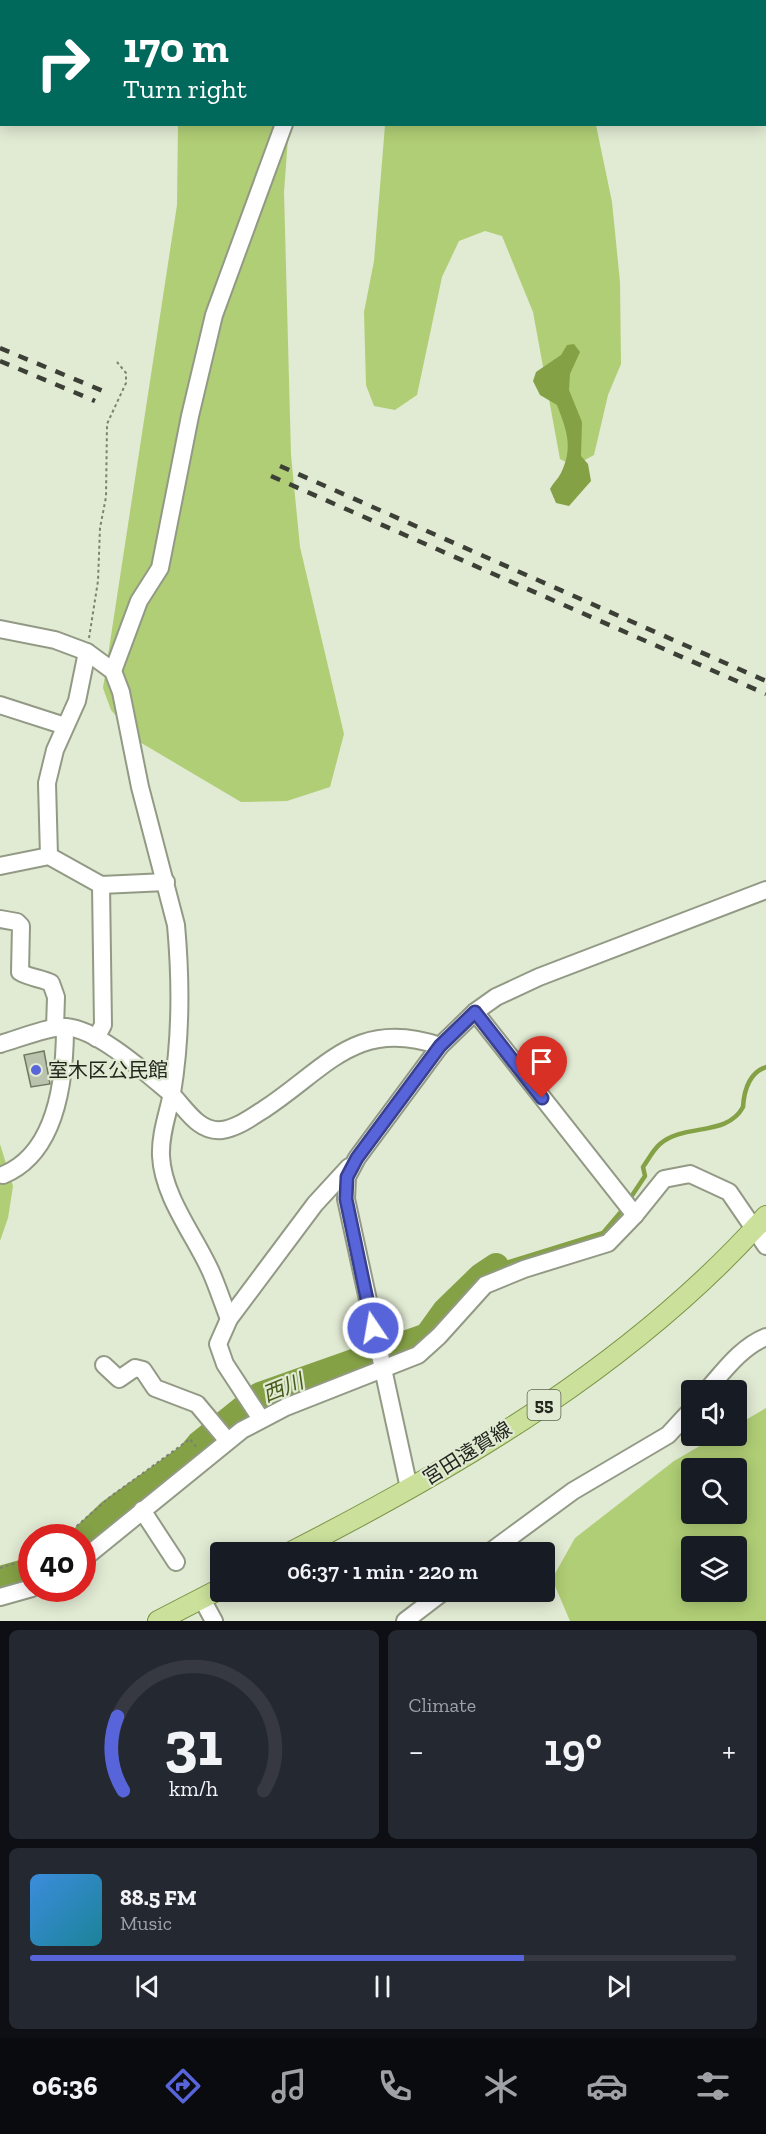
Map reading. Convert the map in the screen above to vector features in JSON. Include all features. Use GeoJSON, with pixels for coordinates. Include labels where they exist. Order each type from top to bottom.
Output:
{"type":"FeatureCollection","features":[{"type":"Feature","properties":{"kind":"main road","name":"宮田遠賀線"},"geometry":{"type":"LineString","coordinates":[[309,1542],[409,1488],[554,1400],[603,1365],[705,1279],[761,1222]]}},
{"type":"Feature","properties":{"kind":"main road"},"geometry":{"type":"LineString","coordinates":[[158,1621],[210,1595]]}},
{"type":"Feature","properties":{"kind":"street"},"geometry":{"type":"LineString","coordinates":[[113,671],[139,601],[160,568],[188,428],[214,315],[283,126]]}},
{"type":"Feature","properties":{"kind":"street"},"geometry":{"type":"LineString","coordinates":[[0,629],[55,640],[87,652],[113,671],[121,692],[140,787],[176,925],[178,1010],[172,1094],[164,1121],[161,1157],[171,1195],[211,1272],[229,1319]]}},
{"type":"Feature","properties":{"kind":"street"},"geometry":{"type":"LineString","coordinates":[[49,856],[46,783],[55,750],[77,701],[87,652]]}},
{"type":"Feature","properties":{"kind":"street"},"geometry":{"type":"LineString","coordinates":[[0,705],[65,726]]}},
{"type":"Feature","properties":{"kind":"street"},"geometry":{"type":"LineString","coordinates":[[0,866],[49,856],[101,885],[166,882]]}},
{"type":"Feature","properties":{"kind":"street"},"geometry":{"type":"LineString","coordinates":[[96,1038],[103,1024],[101,885]]}},
{"type":"Feature","properties":{"kind":"street"},"geometry":{"type":"LineString","coordinates":[[261,1419],[225,1364],[218,1344],[229,1319],[315,1204],[357,1158],[440,1046],[475,1012],[513,987],[766,890]]}},
{"type":"Feature","properties":{"kind":"street"},"geometry":{"type":"LineString","coordinates":[[0,919],[17,922],[21,926],[20,972],[27,977],[41,978],[51,983],[56,997],[60,1027],[63,1078],[44,1137],[29,1160],[18,1169],[3,1175]]}},
{"type":"Feature","properties":{"kind":"street"},"geometry":{"type":"LineString","coordinates":[[475,1012],[635,1215]]}},
{"type":"Feature","properties":{"kind":"street"},"geometry":{"type":"LineString","coordinates":[[0,1044],[60,1027],[84,1030],[172,1094],[196,1121],[220,1131],[240,1125],[346,1048],[370,1041],[401,1037],[440,1046]]}},
{"type":"Feature","properties":{"kind":"street"},"geometry":{"type":"LineString","coordinates":[[357,1158],[347,1177],[346,1199],[409,1488]]}},
{"type":"Feature","properties":{"kind":"street"},"geometry":{"type":"LineString","coordinates":[[96,1548],[227,1440],[261,1419],[286,1407],[383,1371],[393,1362],[427,1349],[485,1285],[524,1269],[608,1243],[635,1215],[664,1179],[690,1174],[729,1192],[761,1222],[766,1246]]}},
{"type":"Feature","properties":{"kind":"street"},"geometry":{"type":"LineString","coordinates":[[715,1380],[730,1362],[757,1340],[766,1337]]}},
{"type":"Feature","properties":{"kind":"street"},"geometry":{"type":"LineString","coordinates":[[104,1365],[119,1379],[135,1368],[143,1370],[155,1388],[197,1404],[227,1440]]}},
{"type":"Feature","properties":{"kind":"street"},"geometry":{"type":"LineString","coordinates":[[504,1542],[573,1491],[668,1435],[681,1421]]}},
{"type":"Feature","properties":{"kind":"street"},"geometry":{"type":"LineString","coordinates":[[142,1510],[176,1562]]}},
{"type":"Feature","properties":{"kind":"street"},"geometry":{"type":"LineString","coordinates":[[0,1596],[18,1592]]}},
{"type":"Feature","properties":{"kind":"street"},"geometry":{"type":"LineString","coordinates":[[202,1599],[209,1620]]}},
{"type":"Feature","properties":{"kind":"street"},"geometry":{"type":"LineString","coordinates":[[405,1621],[430,1602]]}},
{"type":"Feature","properties":{"kind":"path"},"geometry":{"type":"LineString","coordinates":[[87,652],[98,581],[100,528],[106,497],[107,424],[126,383],[126,373],[117,362]]}},
{"type":"Feature","properties":{"kind":"path"},"geometry":{"type":"LineString","coordinates":[[79,1524],[110,1497],[190,1439]]}},
{"type":"Feature","properties":{"kind":"path"},"geometry":{"type":"LineString","coordinates":[[0,1568],[18,1562]]}},
{"type":"Feature","properties":{"kind":"shaded area"},"geometry":{"type":"Polygon","coordinates":[[[178,126],[289,126],[284,192],[291,455],[300,547],[344,734],[330,787],[287,801],[241,802],[138,741],[111,710],[103,688],[177,205],[178,126]]]}},
{"type":"Feature","properties":{"kind":"shaded area"},"geometry":{"type":"Polygon","coordinates":[[[385,126],[596,126],[612,202],[620,282],[621,364],[608,395],[594,455],[574,466],[560,459],[533,312],[502,236],[485,231],[459,241],[442,277],[417,395],[395,410],[374,406],[366,385],[364,312],[374,261],[385,126]]]}},
{"type":"Feature","properties":{"kind":"shaded area"},"geometry":{"type":"Polygon","coordinates":[[[574,344],[580,352],[570,374],[569,390],[582,422],[581,456],[588,464],[591,481],[569,506],[556,503],[550,489],[565,464],[568,446],[566,430],[557,405],[540,395],[533,381],[536,372],[561,355],[567,345],[574,344]]]}},
{"type":"Feature","properties":{"kind":"shaded area"},"geometry":{"type":"Polygon","coordinates":[[[0,1144],[13,1186],[8,1218],[0,1241],[0,1144]]]}},
{"type":"Feature","properties":{"kind":"shaded area"},"geometry":{"type":"Polygon","coordinates":[[[766,1408],[766,1621],[570,1621],[555,1586],[555,1574],[575,1538],[674,1461],[700,1446],[747,1446],[747,1419],[766,1408]]]}},
{"type":"Feature","properties":{"kind":"building"},"geometry":{"type":"Polygon","coordinates":[[[44,1051],[50,1084],[31,1087],[24,1055],[44,1051]]]}},
{"type":"Feature","properties":{"kind":"waterway"},"geometry":{"type":"LineString","coordinates":[[629,1200],[645,1176],[643,1167],[657,1146],[670,1138],[716,1126],[736,1116],[743,1107],[746,1089],[752,1078],[766,1067]]}},
{"type":"Feature","properties":{"kind":"waterway"},"geometry":{"type":"LineString","coordinates":[[496,1266],[603,1233],[625,1207]]}},
{"type":"Feature","properties":{"kind":"waterway","name":"西川"},"geometry":{"type":"LineString","coordinates":[[96,1526],[110,1512],[189,1456],[199,1444],[260,1395],[427,1336],[445,1311],[481,1276],[496,1266]]}},
{"type":"Feature","properties":{"kind":"waterway","name":"西川"},"geometry":{"type":"LineString","coordinates":[[0,1579],[18,1574]]}},
{"type":"Feature","properties":{"kind":"railway"},"geometry":{"type":"LineString","coordinates":[[0,348],[103,391]]}},
{"type":"Feature","properties":{"kind":"railway"},"geometry":{"type":"LineString","coordinates":[[0,361],[95,401]]}},
{"type":"Feature","properties":{"kind":"railway"},"geometry":{"type":"LineString","coordinates":[[280,466],[766,681]]}},
{"type":"Feature","properties":{"kind":"railway"},"geometry":{"type":"LineString","coordinates":[[271,476],[766,694]]}},
{"type":"Feature","properties":{"kind":"place","name":"室木区公民館"},"geometry":{"type":"Point","coordinates":[36,1070]}},
{"type":"Feature","properties":{"kind":"route"},"geometry":{"type":"LineString","coordinates":[[373,1328],[346,1199],[347,1177],[357,1158],[440,1046],[475,1012],[542,1098]]}}]}
